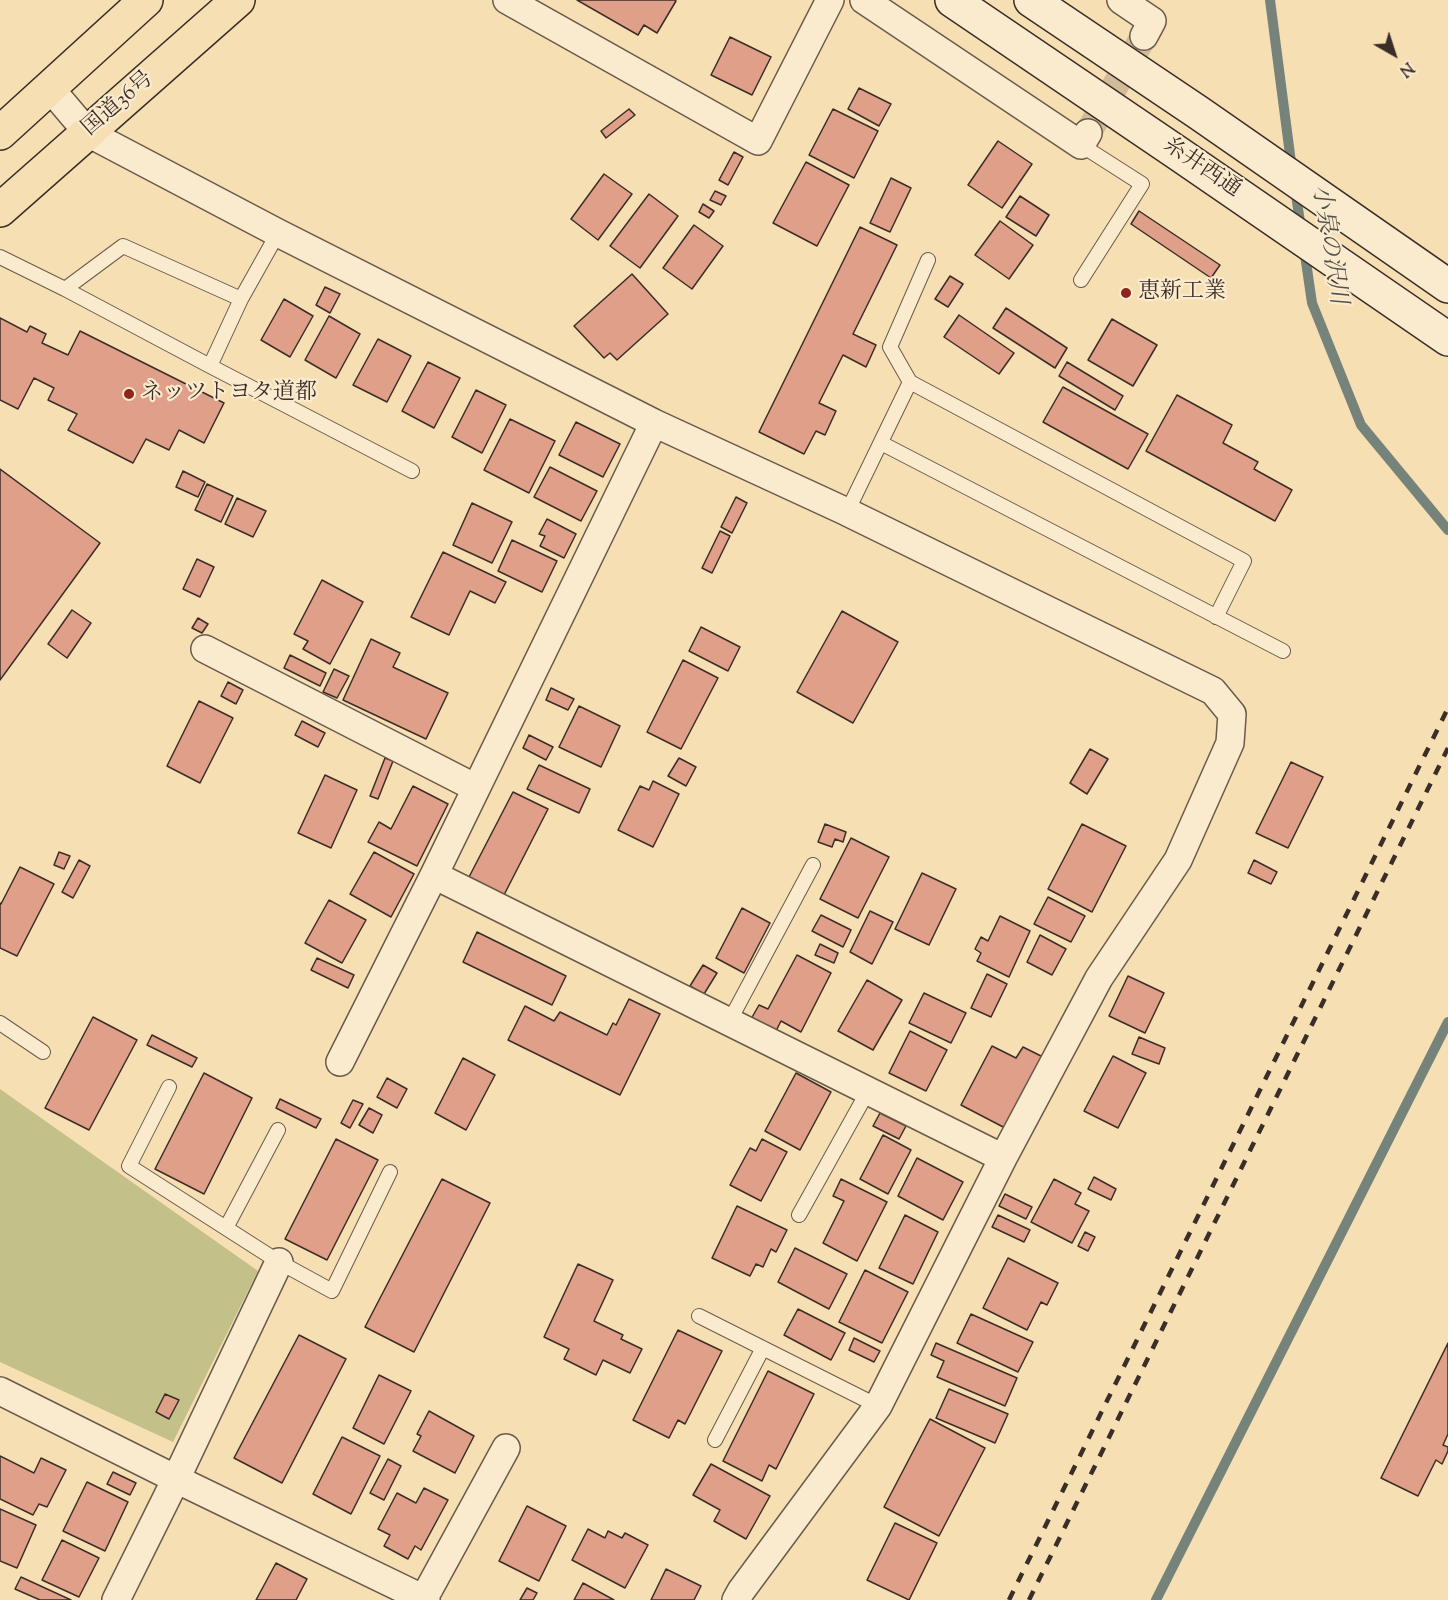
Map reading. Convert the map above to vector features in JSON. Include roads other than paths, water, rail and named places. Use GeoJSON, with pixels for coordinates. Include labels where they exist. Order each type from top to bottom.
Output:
{"type":"FeatureCollection","features":[{"type":"Feature","properties":{"kind":"highway"},"geometry":{"type":"LineString","coordinates":[[0,133],[146,0]]}},
{"type":"Feature","properties":{"kind":"highway","name":"国道36号"},"geometry":{"type":"LineString","coordinates":[[3,202],[88,133],[238,0]]}},
{"type":"Feature","properties":{"kind":"street"},"geometry":{"type":"LineString","coordinates":[[507,0],[758,141],[830,0]]}},
{"type":"Feature","properties":{"kind":"street"},"geometry":{"type":"LineString","coordinates":[[864,0],[1085,139]]}},
{"type":"Feature","properties":{"kind":"street","name":"糸井西通"},"geometry":{"type":"LineString","coordinates":[[952,0],[1448,339]]}},
{"type":"Feature","properties":{"kind":"street","name":"糸井西通"},"geometry":{"type":"LineString","coordinates":[[1031,0],[1199,113],[1448,286]]}},
{"type":"Feature","properties":{"kind":"street"},"geometry":{"type":"LineString","coordinates":[[1120,0],[1152,21],[1143,36]]}},
{"type":"Feature","properties":{"kind":"street"},"geometry":{"type":"LineString","coordinates":[[49,87],[88,133],[654,423],[847,512],[1214,691],[1232,714],[1230,743],[1178,860],[1099,978],[1003,1158],[878,1406],[736,1600]]}},
{"type":"Feature","properties":{"kind":"street"},"geometry":{"type":"LineString","coordinates":[[340,1062],[434,875],[654,423]]}},
{"type":"Feature","properties":{"kind":"street"},"geometry":{"type":"LineString","coordinates":[[204,649],[476,788]]}},
{"type":"Feature","properties":{"kind":"street"},"geometry":{"type":"LineString","coordinates":[[434,875],[1003,1158]]}},
{"type":"Feature","properties":{"kind":"street"},"geometry":{"type":"LineString","coordinates":[[116,1600],[279,1262]]}},
{"type":"Feature","properties":{"kind":"street"},"geometry":{"type":"LineString","coordinates":[[2,1397],[425,1600],[506,1448]]}},
{"type":"Feature","properties":{"kind":"lane"},"geometry":{"type":"LineString","coordinates":[[1081,280],[1142,184],[1085,139]]}},
{"type":"Feature","properties":{"kind":"lane"},"geometry":{"type":"LineString","coordinates":[[210,366],[241,299],[278,232]]}},
{"type":"Feature","properties":{"kind":"lane"},"geometry":{"type":"LineString","coordinates":[[65,289],[123,246],[241,299]]}},
{"type":"Feature","properties":{"kind":"lane"},"geometry":{"type":"LineString","coordinates":[[0,257],[412,471]]}},
{"type":"Feature","properties":{"kind":"lane"},"geometry":{"type":"LineString","coordinates":[[928,260],[890,347],[910,382],[1244,561],[1216,617]]}},
{"type":"Feature","properties":{"kind":"lane"},"geometry":{"type":"LineString","coordinates":[[847,512],[910,382]]}},
{"type":"Feature","properties":{"kind":"lane"},"geometry":{"type":"LineString","coordinates":[[881,443],[1283,651]]}},
{"type":"Feature","properties":{"kind":"lane"},"geometry":{"type":"LineString","coordinates":[[729,1022],[813,865]]}},
{"type":"Feature","properties":{"kind":"lane"},"geometry":{"type":"LineString","coordinates":[[0,1023],[43,1052]]}},
{"type":"Feature","properties":{"kind":"lane"},"geometry":{"type":"LineString","coordinates":[[169,1088],[129,1167],[279,1262],[332,1291],[390,1172]]}},
{"type":"Feature","properties":{"kind":"lane"},"geometry":{"type":"LineString","coordinates":[[799,1215],[868,1091]]}},
{"type":"Feature","properties":{"kind":"lane"},"geometry":{"type":"LineString","coordinates":[[226,1228],[278,1131]]}},
{"type":"Feature","properties":{"kind":"lane"},"geometry":{"type":"LineString","coordinates":[[699,1316],[878,1406]]}},
{"type":"Feature","properties":{"kind":"lane"},"geometry":{"type":"LineString","coordinates":[[715,1440],[764,1348]]}},
{"type":"Feature","properties":{"kind":"waterway","name":"小泉の沢川"},"geometry":{"type":"LineString","coordinates":[[1270,0],[1292,170]]}},
{"type":"Feature","properties":{"kind":"waterway","name":"小泉の沢川"},"geometry":{"type":"LineString","coordinates":[[1295,188],[1301,229]]}},
{"type":"Feature","properties":{"kind":"waterway","name":"小泉の沢川"},"geometry":{"type":"LineString","coordinates":[[1304,248],[1312,303],[1361,425],[1448,530]]}},
{"type":"Feature","properties":{"kind":"waterway"},"geometry":{"type":"LineString","coordinates":[[1156,1600],[1448,1022]]}},
{"type":"Feature","properties":{"kind":"tunnel"},"geometry":{"type":"LineString","coordinates":[[1088,133],[1144,36]]}},
{"type":"Feature","properties":{"kind":"railway"},"geometry":{"type":"LineString","coordinates":[[1009,1600],[1448,708]]}},
{"type":"Feature","properties":{"kind":"railway"},"geometry":{"type":"LineString","coordinates":[[1029,1600],[1448,748]]}},
{"type":"Feature","properties":{"kind":"place","name":"恵新工業"},"geometry":{"type":"Point","coordinates":[1126,293]}},
{"type":"Feature","properties":{"kind":"place","name":"ネッツトヨタ道都"},"geometry":{"type":"Point","coordinates":[129,394]}}]}
